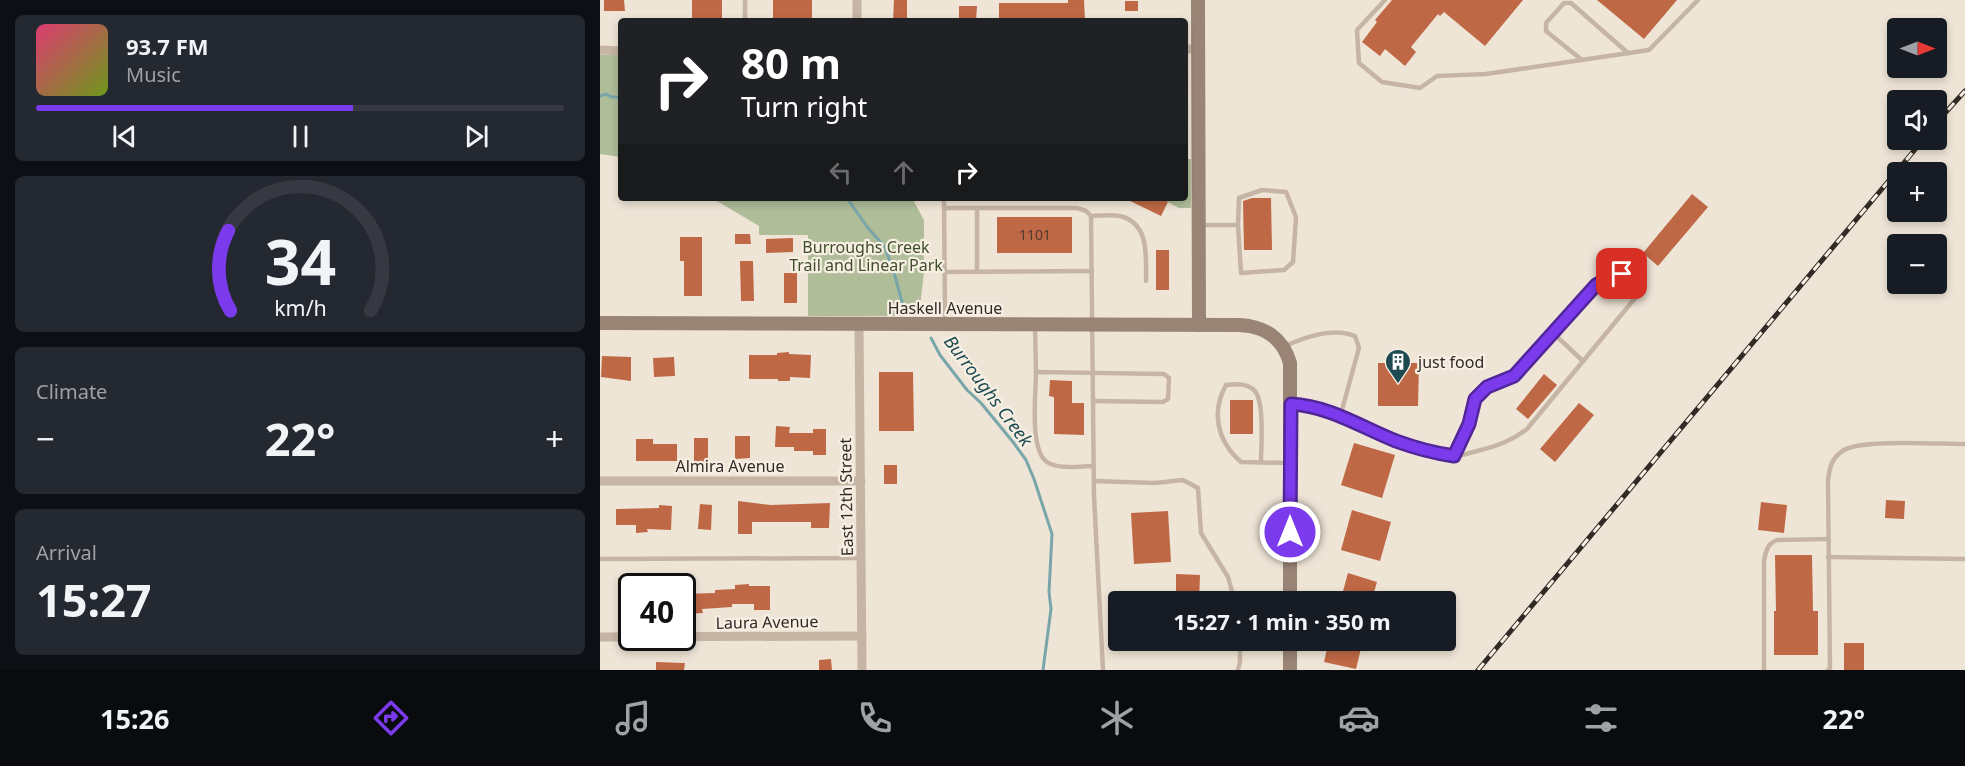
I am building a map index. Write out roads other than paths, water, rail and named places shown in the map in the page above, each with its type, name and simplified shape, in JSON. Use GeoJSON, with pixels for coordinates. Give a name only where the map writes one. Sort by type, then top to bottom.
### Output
{"type":"FeatureCollection","features":[{"type":"Feature","properties":{"kind":"main road"},"geometry":{"type":"LineString","coordinates":[[1198,0],[1192,49],[1199,225],[1199,325]]}},
{"type":"Feature","properties":{"kind":"main road","name":"Haskell Avenue"},"geometry":{"type":"LineString","coordinates":[[600,323],[1239,325],[1258,327],[1278,339],[1283,347]]}},
{"type":"Feature","properties":{"kind":"main road"},"geometry":{"type":"LineString","coordinates":[[1283,347],[1290,363],[1290,591]]}},
{"type":"Feature","properties":{"kind":"main road"},"geometry":{"type":"LineString","coordinates":[[1290,651],[1290,670]]}},
{"type":"Feature","properties":{"kind":"street"},"geometry":{"type":"LineString","coordinates":[[857,0],[857,18]]}},
{"type":"Feature","properties":{"kind":"street"},"geometry":{"type":"LineString","coordinates":[[600,50],[618,51]]}},
{"type":"Feature","properties":{"kind":"street","name":"East 12th Street"},"geometry":{"type":"LineString","coordinates":[[859,324],[862,670]]}},
{"type":"Feature","properties":{"kind":"street","name":"Almira Avenue"},"geometry":{"type":"LineString","coordinates":[[600,481],[861,481]]}},
{"type":"Feature","properties":{"kind":"street","name":"Laura Avenue"},"geometry":{"type":"LineString","coordinates":[[600,637],[862,636]]}},
{"type":"Feature","properties":{"kind":"lane"},"geometry":{"type":"LineString","coordinates":[[745,0],[745,18]]}},
{"type":"Feature","properties":{"kind":"lane"},"geometry":{"type":"LineString","coordinates":[[1385,0],[1357,30],[1359,63],[1382,82],[1420,88],[1437,76],[1486,74],[1649,50],[1698,0]]}},
{"type":"Feature","properties":{"kind":"lane"},"geometry":{"type":"LineString","coordinates":[[1581,60],[1546,31],[1546,23],[1564,3],[1571,3],[1628,53]]}},
{"type":"Feature","properties":{"kind":"lane"},"geometry":{"type":"LineString","coordinates":[[1262,190],[1286,192],[1296,217],[1293,262],[1284,270],[1241,273],[1238,225],[1239,198],[1262,190]]}},
{"type":"Feature","properties":{"kind":"lane"},"geometry":{"type":"LineString","coordinates":[[944,201],[945,325]]}},
{"type":"Feature","properties":{"kind":"lane"},"geometry":{"type":"LineString","coordinates":[[944,208],[1077,208],[1086,211],[1091,216],[1094,481],[1103,670]]}},
{"type":"Feature","properties":{"kind":"lane"},"geometry":{"type":"LineString","coordinates":[[977,208],[977,272]]}},
{"type":"Feature","properties":{"kind":"lane"},"geometry":{"type":"LineString","coordinates":[[1091,216],[1119,216],[1131,220],[1140,230],[1144,240],[1146,281]]}},
{"type":"Feature","properties":{"kind":"lane"},"geometry":{"type":"LineString","coordinates":[[1199,225],[1238,225]]}},
{"type":"Feature","properties":{"kind":"lane"},"geometry":{"type":"LineString","coordinates":[[945,272],[1092,271]]}},
{"type":"Feature","properties":{"kind":"lane"},"geometry":{"type":"LineString","coordinates":[[1291,404],[1311,405],[1432,453],[1454,456],[1491,448],[1514,440],[1527,429],[1636,297],[1639,285],[1636,279],[1632,275],[1613,275],[1596,285],[1514,376],[1487,387],[1475,399],[1469,424],[1454,456]]}},
{"type":"Feature","properties":{"kind":"lane"},"geometry":{"type":"LineString","coordinates":[[1035,325],[1036,438],[1039,452],[1047,462],[1057,465],[1094,466]]}},
{"type":"Feature","properties":{"kind":"lane"},"geometry":{"type":"LineString","coordinates":[[1283,347],[1299,339],[1329,333],[1348,333],[1355,336],[1359,348],[1340,417]]}},
{"type":"Feature","properties":{"kind":"lane"},"geometry":{"type":"LineString","coordinates":[[1553,333],[1583,361]]}},
{"type":"Feature","properties":{"kind":"lane"},"geometry":{"type":"LineString","coordinates":[[1036,372],[1164,374],[1169,378],[1168,399],[1163,402],[1094,401]]}},
{"type":"Feature","properties":{"kind":"lane"},"geometry":{"type":"LineString","coordinates":[[1261,462],[1260,401],[1254,390],[1240,384],[1226,385],[1218,399],[1218,424],[1225,443],[1241,462],[1291,463]]}},
{"type":"Feature","properties":{"kind":"lane"},"geometry":{"type":"LineString","coordinates":[[1828,670],[1829,469],[1834,459],[1842,451],[1863,444],[1965,444]]}},
{"type":"Feature","properties":{"kind":"lane"},"geometry":{"type":"LineString","coordinates":[[1094,481],[1155,483],[1183,480],[1198,488],[1201,532],[1228,577],[1232,591]]}},
{"type":"Feature","properties":{"kind":"lane"},"geometry":{"type":"LineString","coordinates":[[1764,670],[1764,561],[1770,542],[1828,539]]}},
{"type":"Feature","properties":{"kind":"lane"},"geometry":{"type":"LineString","coordinates":[[1828,557],[1965,559]]}},
{"type":"Feature","properties":{"kind":"lane"},"geometry":{"type":"LineString","coordinates":[[600,559],[862,558]]}},
{"type":"Feature","properties":{"kind":"lane"},"geometry":{"type":"LineString","coordinates":[[1238,670],[1240,651]]}},
{"type":"Feature","properties":{"kind":"waterway","name":"Burroughs Creek"},"geometry":{"type":"LineString","coordinates":[[600,96],[606,94],[618,97]]}},
{"type":"Feature","properties":{"kind":"waterway","name":"Burroughs Creek"},"geometry":{"type":"LineString","coordinates":[[849,201],[885,247],[904,309]]}},
{"type":"Feature","properties":{"kind":"waterway","name":"Burroughs Creek"},"geometry":{"type":"LineString","coordinates":[[931,338],[940,355],[967,390],[981,403],[1013,442],[1026,460],[1034,479],[1052,534],[1049,592],[1051,609],[1043,670]]}},
{"type":"Feature","properties":{"kind":"railway"},"geometry":{"type":"LineString","coordinates":[[1947,111],[1965,91]]}},
{"type":"Feature","properties":{"kind":"railway"},"geometry":{"type":"LineString","coordinates":[[1478,670],[1915,150]]}},
{"type":"Feature","properties":{"kind":"place","name":"just food"},"geometry":{"type":"Point","coordinates":[1398,385]}},
{"type":"Feature","properties":{"kind":"park label","name":"Burroughs Creek Trail and Linear Park"},"geometry":{"type":"Point","coordinates":[866,256]}}]}
